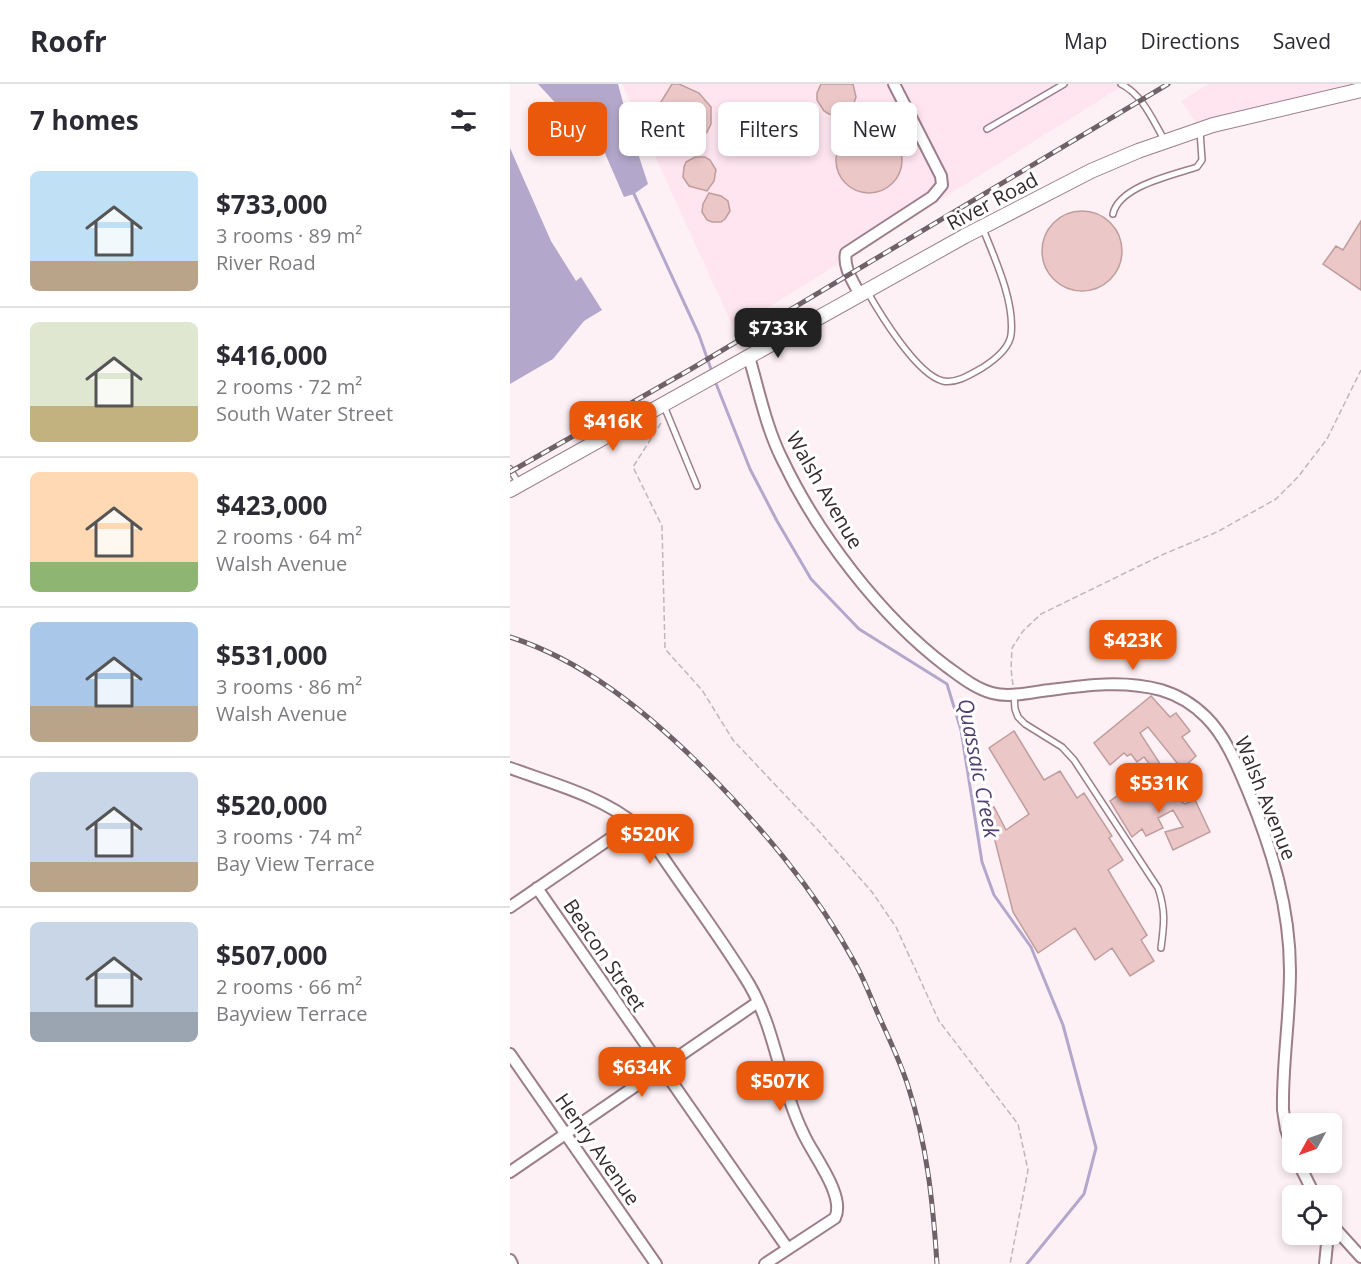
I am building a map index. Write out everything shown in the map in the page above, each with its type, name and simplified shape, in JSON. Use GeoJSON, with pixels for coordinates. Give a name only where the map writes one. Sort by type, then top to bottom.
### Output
{"type":"FeatureCollection","features":[{"type":"Feature","properties":{"kind":"street"},"geometry":{"type":"LineString","coordinates":[[863,293],[846,268],[844,261],[846,253],[933,198],[942,185],[941,176],[894,84]]}},
{"type":"Feature","properties":{"kind":"street","name":"River Road"},"geometry":{"type":"LineString","coordinates":[[515,488],[982,227],[1091,171],[1200,129],[1361,90]]}},
{"type":"Feature","properties":{"kind":"street","name":"Walsh Avenue"},"geometry":{"type":"LineString","coordinates":[[749,357],[771,434],[782,459],[828,538],[846,563],[906,630],[935,657],[978,688],[990,693],[1014,694],[1083,685],[1121,684],[1164,691],[1192,705],[1216,728],[1225,742],[1262,825],[1283,899],[1290,972],[1283,1113]]}},
{"type":"Feature","properties":{"kind":"street"},"geometry":{"type":"LineString","coordinates":[[510,768],[579,793],[633,823],[656,848],[758,1002],[800,1126],[835,1192],[838,1206],[837,1214],[765,1264]]}},
{"type":"Feature","properties":{"kind":"street"},"geometry":{"type":"LineString","coordinates":[[510,907],[633,823]]}},
{"type":"Feature","properties":{"kind":"street","name":"Beacon Street"},"geometry":{"type":"LineString","coordinates":[[537,888],[788,1249]]}},
{"type":"Feature","properties":{"kind":"street"},"geometry":{"type":"LineString","coordinates":[[510,1172],[758,1002]]}},
{"type":"Feature","properties":{"kind":"street","name":"Henry Avenue"},"geometry":{"type":"LineString","coordinates":[[510,1054],[656,1264]]}},
{"type":"Feature","properties":{"kind":"street"},"geometry":{"type":"LineString","coordinates":[[1342,1236],[1361,1257]]}},
{"type":"Feature","properties":{"kind":"street"},"geometry":{"type":"LineString","coordinates":[[1325,1264],[1327,1245]]}},
{"type":"Feature","properties":{"kind":"lane"},"geometry":{"type":"LineString","coordinates":[[987,129],[1064,84]]}},
{"type":"Feature","properties":{"kind":"lane"},"geometry":{"type":"LineString","coordinates":[[1121,84],[1141,100],[1166,142]]}},
{"type":"Feature","properties":{"kind":"lane"},"geometry":{"type":"LineString","coordinates":[[1113,214],[1114,208],[1132,190],[1197,167],[1202,159],[1200,129]]}},
{"type":"Feature","properties":{"kind":"lane"},"geometry":{"type":"LineString","coordinates":[[863,293],[893,335],[929,372],[942,381],[956,381],[983,367],[1003,352],[1011,337],[1011,315],[997,265],[982,227]]}},
{"type":"Feature","properties":{"kind":"lane"},"geometry":{"type":"LineString","coordinates":[[663,405],[697,486]]}},
{"type":"Feature","properties":{"kind":"lane"},"geometry":{"type":"LineString","coordinates":[[510,469],[515,488]]}},
{"type":"Feature","properties":{"kind":"lane"},"geometry":{"type":"LineString","coordinates":[[1014,694],[1018,717],[1025,724],[1062,747],[1074,760],[1158,888],[1164,906],[1161,948]]}},
{"type":"Feature","properties":{"kind":"path"},"geometry":{"type":"LineString","coordinates":[[1014,694],[1011,669],[1012,648],[1029,625],[1041,614],[1164,554],[1217,532],[1276,499],[1298,477],[1327,439],[1361,370]]}},
{"type":"Feature","properties":{"kind":"path"},"geometry":{"type":"LineString","coordinates":[[663,405],[662,422],[633,467],[662,526],[665,649],[702,690],[733,740],[873,892],[896,927],[939,1021],[1018,1124],[1028,1170],[1010,1264]]}},
{"type":"Feature","properties":{"kind":"shaded area"},"geometry":{"type":"Polygon","coordinates":[[[538,84],[618,84],[623,102],[619,102],[619,156],[639,156],[648,184],[634,194],[624,197],[606,156],[607,102],[555,102],[538,84]]]}},
{"type":"Feature","properties":{"kind":"shaded area"},"geometry":{"type":"Polygon","coordinates":[[[622,84],[1126,84],[734,329],[655,156],[706,156],[706,102],[630,102],[622,84]]]}},
{"type":"Feature","properties":{"kind":"shaded area"},"geometry":{"type":"Polygon","coordinates":[[[1208,84],[1361,84],[1200,129],[1181,101],[1208,84]]]}},
{"type":"Feature","properties":{"kind":"shaded area"},"geometry":{"type":"Polygon","coordinates":[[[510,148],[551,241],[576,281],[581,277],[602,310],[584,321],[553,359],[510,384],[510,148]]]}},
{"type":"Feature","properties":{"kind":"building"},"geometry":{"type":"Polygon","coordinates":[[[672,84],[679,84],[699,93],[711,107],[711,124],[707,132],[706,102],[661,102],[672,84]]]}},
{"type":"Feature","properties":{"kind":"building"},"geometry":{"type":"Polygon","coordinates":[[[821,84],[853,84],[856,97],[854,102],[831,102],[831,114],[829,114],[824,111],[817,100],[821,84]]]}},
{"type":"Feature","properties":{"kind":"building"},"geometry":{"type":"Polygon","coordinates":[[[837,156],[901,156],[899,172],[892,183],[881,190],[869,193],[857,190],[846,183],[839,172],[836,160],[837,156]]]}},
{"type":"Feature","properties":{"kind":"building"},"geometry":{"type":"Polygon","coordinates":[[[695,157],[705,157],[710,160],[716,170],[714,181],[707,191],[689,186],[683,177],[686,162],[695,157]]]}},
{"type":"Feature","properties":{"kind":"building"},"geometry":{"type":"Polygon","coordinates":[[[709,193],[721,196],[728,201],[730,211],[721,222],[707,220],[702,212],[703,204],[709,193]]]}},
{"type":"Feature","properties":{"kind":"building"},"geometry":{"type":"Polygon","coordinates":[[[1082,211],[1097,214],[1110,223],[1119,236],[1122,251],[1119,266],[1110,279],[1097,288],[1082,291],[1067,288],[1054,279],[1045,266],[1042,251],[1045,236],[1054,223],[1067,214],[1082,211]]]}},
{"type":"Feature","properties":{"kind":"building"},"geometry":{"type":"Polygon","coordinates":[[[1361,221],[1361,290],[1323,264],[1336,246],[1343,250],[1361,221]]]}},
{"type":"Feature","properties":{"kind":"building"},"geometry":{"type":"Polygon","coordinates":[[[1151,696],[1170,717],[1176,713],[1190,731],[1182,737],[1196,756],[1182,769],[1148,727],[1140,733],[1179,793],[1174,796],[1144,757],[1137,762],[1131,754],[1127,756],[1124,753],[1110,765],[1094,743],[1151,696]]]}},
{"type":"Feature","properties":{"kind":"building"},"geometry":{"type":"Polygon","coordinates":[[[1014,731],[1044,780],[1060,771],[1077,798],[1084,793],[1112,836],[1109,838],[1123,860],[1108,870],[1147,935],[1141,940],[1154,961],[1130,976],[1112,948],[1095,960],[1075,928],[1038,953],[1013,912],[987,809],[994,807],[1006,830],[1029,814],[989,748],[1014,731]]]}},
{"type":"Feature","properties":{"kind":"building"},"geometry":{"type":"Polygon","coordinates":[[[1141,779],[1185,804],[1195,800],[1210,832],[1173,850],[1165,832],[1183,827],[1173,810],[1158,818],[1163,828],[1146,836],[1142,829],[1132,837],[1110,801],[1141,779]]]}},
{"type":"Feature","properties":{"kind":"waterway","name":"Quassaic Creek"},"geometry":{"type":"LineString","coordinates":[[634,194],[699,335],[712,372]]}},
{"type":"Feature","properties":{"kind":"waterway","name":"Quassaic Creek"},"geometry":{"type":"LineString","coordinates":[[715,381],[750,469],[811,579],[859,629],[947,684],[961,730],[982,862],[994,895],[1031,947],[1063,1025],[1096,1148],[1084,1194],[1027,1264]]}},
{"type":"Feature","properties":{"kind":"railway"},"geometry":{"type":"LineString","coordinates":[[510,472],[691,369],[1168,84]]}},
{"type":"Feature","properties":{"kind":"railway"},"geometry":{"type":"LineString","coordinates":[[510,637],[537,647],[587,673],[656,724],[742,809],[804,883],[860,972],[908,1086],[915,1108],[928,1174],[937,1264]]}}]}
